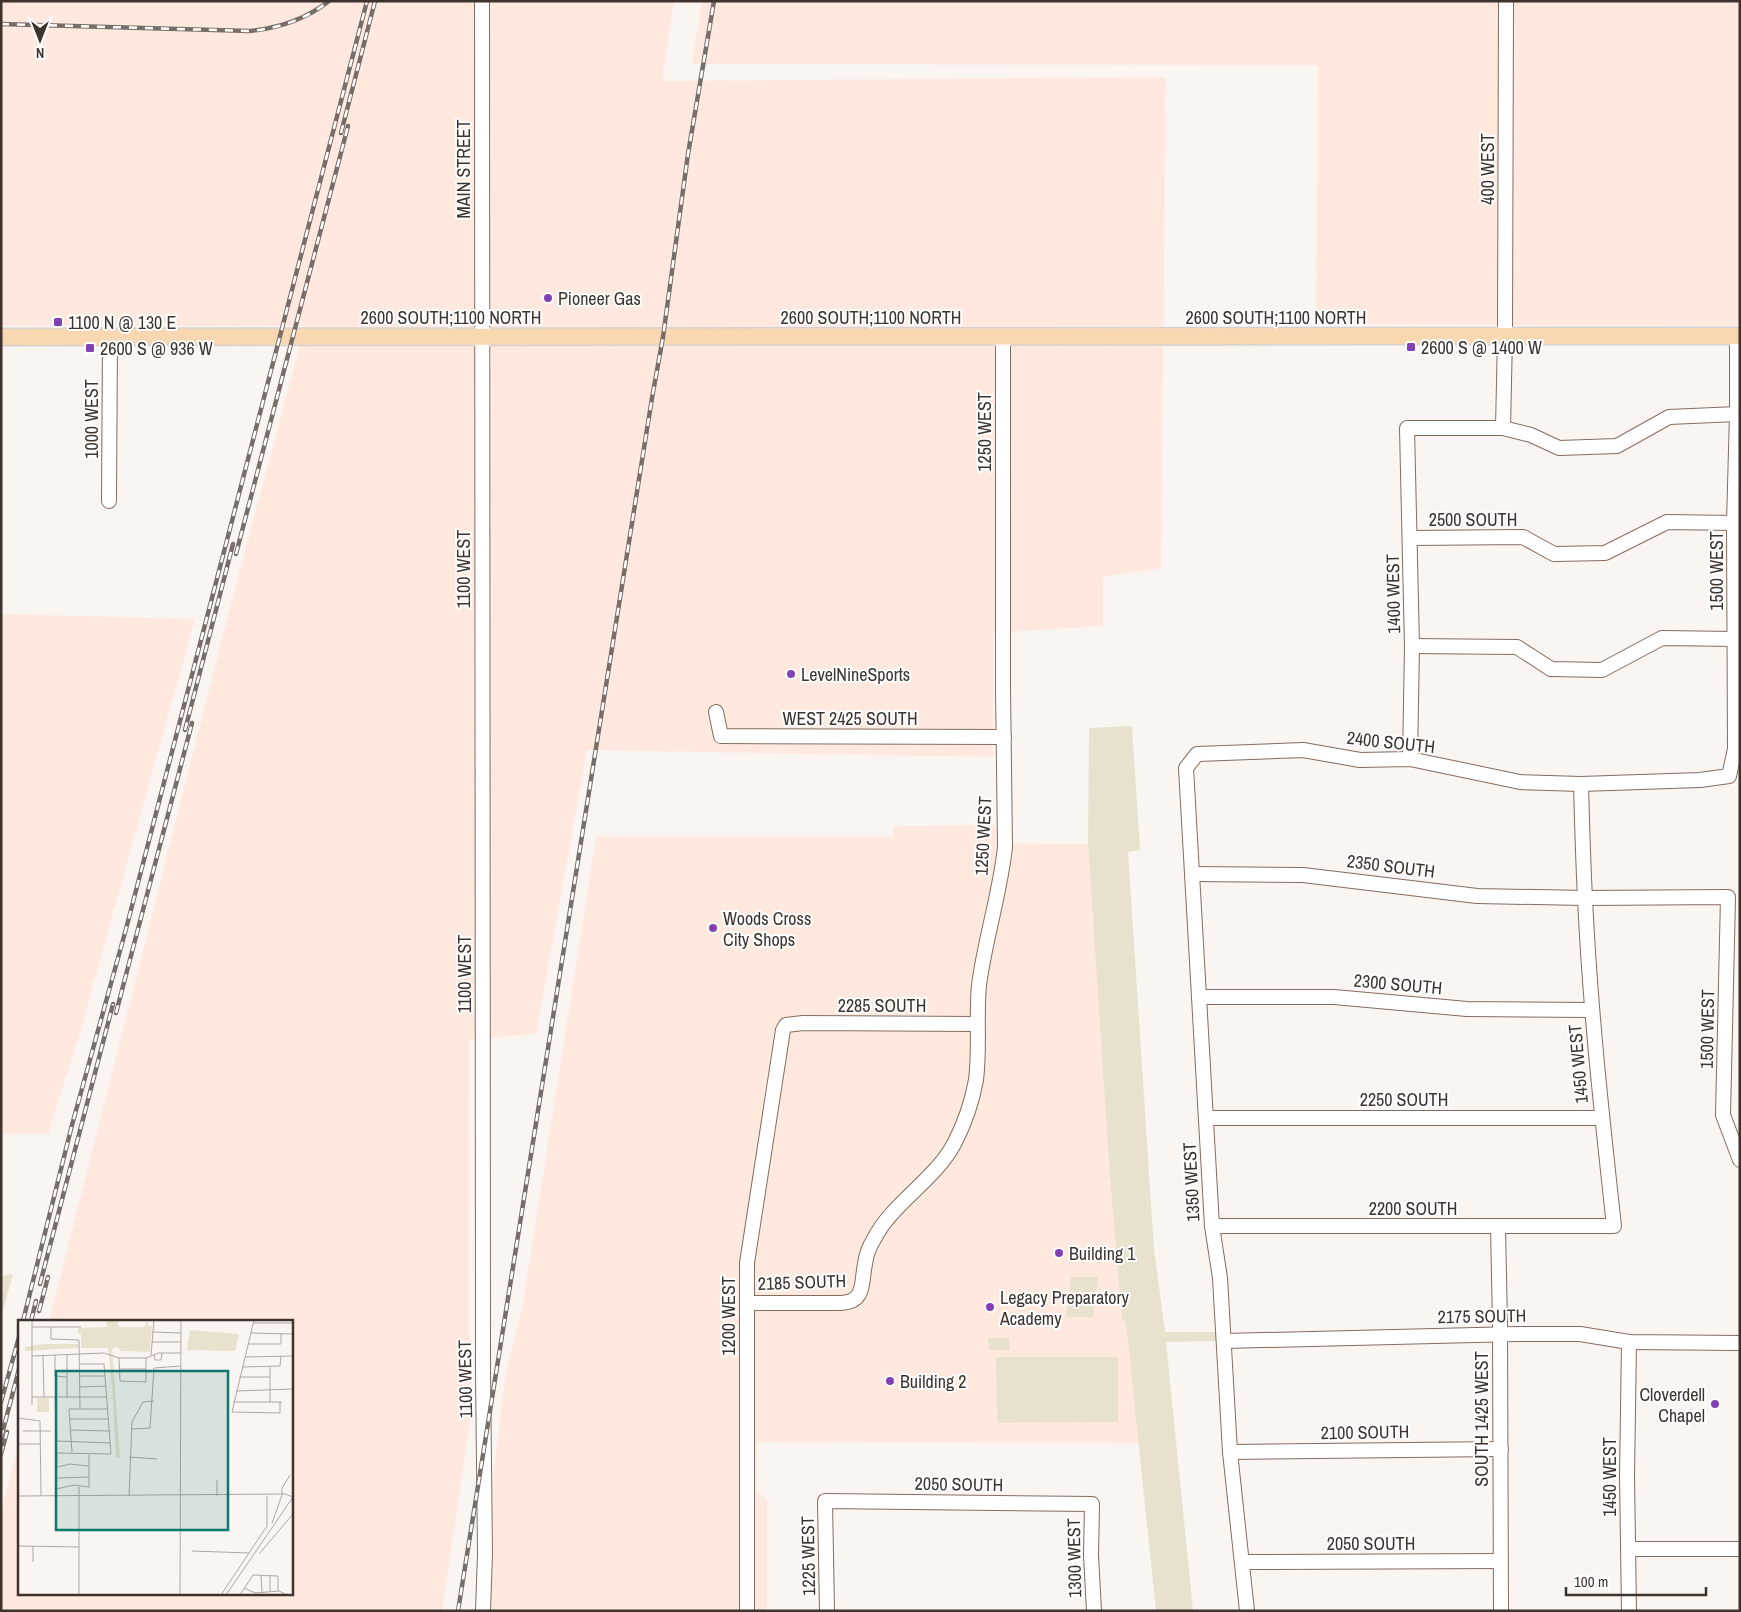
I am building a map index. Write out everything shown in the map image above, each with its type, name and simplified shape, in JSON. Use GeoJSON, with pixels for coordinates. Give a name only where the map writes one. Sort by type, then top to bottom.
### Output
{"type":"FeatureCollection","features":[{"type":"Feature","properties":{"kind":"main road","name":"2600 SOUTH;1100 NORTH"},"geometry":{"type":"LineString","coordinates":[[1,337],[1738,336]]}},
{"type":"Feature","properties":{"kind":"street","name":"MAIN STREET"},"geometry":{"type":"LineString","coordinates":[[482,1],[482,337]]}},
{"type":"Feature","properties":{"kind":"street","name":"400 WEST"},"geometry":{"type":"LineString","coordinates":[[1503,428],[1506,1]]}},
{"type":"Feature","properties":{"kind":"street","name":"1500 WEST"},"geometry":{"type":"LineString","coordinates":[[1581,784],[1700,780],[1729,776],[1735,749],[1734,523],[1738,336]]}},
{"type":"Feature","properties":{"kind":"street","name":"1000 WEST"},"geometry":{"type":"LineString","coordinates":[[109,502],[110,337]]}},
{"type":"Feature","properties":{"kind":"street","name":"1100 WEST"},"geometry":{"type":"LineString","coordinates":[[482,337],[483,1371],[485,1447],[483,1611]]}},
{"type":"Feature","properties":{"kind":"street","name":"1250 WEST"},"geometry":{"type":"LineString","coordinates":[[857,1297],[861,1290],[867,1254],[879,1230],[936,1170],[953,1147],[964,1124],[976,1078],[980,984],[1001,879],[1005,847],[1003,337]]}},
{"type":"Feature","properties":{"kind":"street"},"geometry":{"type":"LineString","coordinates":[[1503,428],[1531,435],[1559,448],[1617,446],[1668,416],[1737,414]]}},
{"type":"Feature","properties":{"kind":"street","name":"1400 WEST"},"geometry":{"type":"LineString","coordinates":[[1410,759],[1412,646],[1407,428],[1503,428]]}},
{"type":"Feature","properties":{"kind":"street","name":"2500 SOUTH"},"geometry":{"type":"LineString","coordinates":[[1410,538],[1523,537],[1554,554],[1605,553],[1667,522],[1734,523]]}},
{"type":"Feature","properties":{"kind":"street"},"geometry":{"type":"LineString","coordinates":[[1412,646],[1516,647],[1551,669],[1602,670],[1662,638],[1735,639]]}},
{"type":"Feature","properties":{"kind":"street","name":"WEST 2425 SOUTH"},"geometry":{"type":"LineString","coordinates":[[716,712],[721,736],[1004,737]]}},
{"type":"Feature","properties":{"kind":"street","name":"2400 SOUTH"},"geometry":{"type":"LineString","coordinates":[[1197,754],[1302,750],[1360,760],[1410,759],[1520,782],[1581,784]]}},
{"type":"Feature","properties":{"kind":"street","name":"1350 WEST"},"geometry":{"type":"LineString","coordinates":[[1197,754],[1186,768],[1212,1226],[1220,1278],[1230,1452],[1247,1611]]}},
{"type":"Feature","properties":{"kind":"street"},"geometry":{"type":"LineString","coordinates":[[1581,784],[1585,898]]}},
{"type":"Feature","properties":{"kind":"street","name":"2350 SOUTH"},"geometry":{"type":"LineString","coordinates":[[1192,874],[1303,875],[1477,896],[1585,898],[1728,897]]}},
{"type":"Feature","properties":{"kind":"street","name":"1500 WEST"},"geometry":{"type":"LineString","coordinates":[[1728,897],[1723,1115],[1740,1160]]}},
{"type":"Feature","properties":{"kind":"street","name":"1450 WEST"},"geometry":{"type":"LineString","coordinates":[[1585,898],[1592,1010],[1614,1226]]}},
{"type":"Feature","properties":{"kind":"street","name":"2300 SOUTH"},"geometry":{"type":"LineString","coordinates":[[1199,997],[1334,997],[1467,1009],[1592,1010]]}},
{"type":"Feature","properties":{"kind":"street","name":"2285 SOUTH"},"geometry":{"type":"LineString","coordinates":[[786,1025],[804,1023],[977,1024]]}},
{"type":"Feature","properties":{"kind":"street","name":"1200 WEST"},"geometry":{"type":"LineString","coordinates":[[747,1611],[748,1249],[782,1036],[786,1025]]}},
{"type":"Feature","properties":{"kind":"street","name":"2250 SOUTH"},"geometry":{"type":"LineString","coordinates":[[1206,1118],[1602,1118]]}},
{"type":"Feature","properties":{"kind":"street","name":"2200 SOUTH"},"geometry":{"type":"LineString","coordinates":[[1212,1226],[1614,1226]]}},
{"type":"Feature","properties":{"kind":"street","name":"SOUTH 1425 WEST"},"geometry":{"type":"LineString","coordinates":[[1498,1227],[1501,1611]]}},
{"type":"Feature","properties":{"kind":"street","name":"2185 SOUTH"},"geometry":{"type":"LineString","coordinates":[[747,1303],[846,1303],[857,1297]]}},
{"type":"Feature","properties":{"kind":"street","name":"2175 SOUTH"},"geometry":{"type":"LineString","coordinates":[[1224,1341],[1500,1334],[1580,1334],[1629,1342],[1740,1343]]}},
{"type":"Feature","properties":{"kind":"street","name":"1450 WEST"},"geometry":{"type":"LineString","coordinates":[[1629,1342],[1627,1476],[1629,1611]]}},
{"type":"Feature","properties":{"kind":"street","name":"2100 SOUTH"},"geometry":{"type":"LineString","coordinates":[[1230,1452],[1501,1449]]}},
{"type":"Feature","properties":{"kind":"street","name":"2050 SOUTH"},"geometry":{"type":"LineString","coordinates":[[825,1501],[1092,1504]]}},
{"type":"Feature","properties":{"kind":"street","name":"1225 WEST"},"geometry":{"type":"LineString","coordinates":[[825,1501],[827,1611]]}},
{"type":"Feature","properties":{"kind":"street","name":"1300 WEST"},"geometry":{"type":"LineString","coordinates":[[1092,1504],[1091,1555],[1094,1611]]}},
{"type":"Feature","properties":{"kind":"street"},"geometry":{"type":"LineString","coordinates":[[1629,1549],[1740,1549]]}},
{"type":"Feature","properties":{"kind":"street","name":"2050 SOUTH"},"geometry":{"type":"LineString","coordinates":[[1243,1562],[1500,1561]]}},
{"type":"Feature","properties":{"kind":"shaded area"},"geometry":{"type":"Polygon","coordinates":[[[1,1],[674,1],[662,81],[1166,77],[1161,568],[1103,577],[1103,626],[993,633],[993,757],[587,750],[536,1034],[469,1040],[470,1422],[442,1611],[1,1611],[1,1512],[18,1446],[18,1594],[292,1594],[292,1320],[49,1320],[230,607],[305,326],[1,326],[1,1]]]}},
{"type":"Feature","properties":{"kind":"shaded area"},"geometry":{"type":"Polygon","coordinates":[[[702,1],[1740,1],[1740,326],[1316,324],[1318,65],[692,64],[702,1]]]}},
{"type":"Feature","properties":{"kind":"shaded area"},"geometry":{"type":"Polygon","coordinates":[[[1,614],[195,619],[79,1036],[48,1134],[1,1134],[1,614]]]}},
{"type":"Feature","properties":{"kind":"shaded area"},"geometry":{"type":"Polygon","coordinates":[[[1132,726],[1140,850],[1128,852],[1154,1249],[1165,1332],[1217,1332],[1217,1341],[1166,1342],[1193,1611],[1156,1611],[1126,1322],[1122,1319],[1110,1178],[1088,844],[1089,728],[1132,726]]]}},
{"type":"Feature","properties":{"kind":"shaded area"},"geometry":{"type":"Polygon","coordinates":[[[996,825],[997,843],[1088,844],[1110,1178],[1122,1319],[1126,1322],[1140,1443],[757,1442],[756,1490],[767,1499],[767,1611],[487,1611],[491,1492],[506,1372],[522,1309],[596,837],[893,837],[893,826],[996,825]]]}},
{"type":"Feature","properties":{"kind":"shaded area"},"geometry":{"type":"Polygon","coordinates":[[[13,1274],[1,1318],[1,1276],[13,1274]]]}},
{"type":"Feature","properties":{"kind":"shaded area"},"geometry":{"type":"Polygon","coordinates":[[[1071,1277],[1098,1277],[1093,1317],[1066,1317],[1071,1277]]]}},
{"type":"Feature","properties":{"kind":"shaded area"},"geometry":{"type":"Polygon","coordinates":[[[988,1338],[1009,1338],[1010,1350],[989,1350],[988,1338]]]}},
{"type":"Feature","properties":{"kind":"shaded area"},"geometry":{"type":"Polygon","coordinates":[[[996,1357],[1118,1357],[1118,1422],[997,1423],[996,1357]]]}},
{"type":"Feature","properties":{"kind":"railway"},"geometry":{"type":"LineString","coordinates":[[1,24],[250,31],[271,28],[291,22],[311,13],[329,1]]}},
{"type":"Feature","properties":{"kind":"railway"},"geometry":{"type":"LineString","coordinates":[[23,1320],[72,1125],[126,929],[367,1]]}},
{"type":"Feature","properties":{"kind":"railway"},"geometry":{"type":"LineString","coordinates":[[341,133],[375,1]]}},
{"type":"Feature","properties":{"kind":"railway"},"geometry":{"type":"LineString","coordinates":[[458,1611],[663,337],[688,154],[714,1]]}},
{"type":"Feature","properties":{"kind":"railway"},"geometry":{"type":"LineString","coordinates":[[236,554],[348,126]]}},
{"type":"Feature","properties":{"kind":"railway"},"geometry":{"type":"LineString","coordinates":[[185,730],[233,544]]}},
{"type":"Feature","properties":{"kind":"railway"},"geometry":{"type":"LineString","coordinates":[[116,1013],[192,723]]}},
{"type":"Feature","properties":{"kind":"railway"},"geometry":{"type":"LineString","coordinates":[[40,1284],[113,1004]]}},
{"type":"Feature","properties":{"kind":"railway"},"geometry":{"type":"LineString","coordinates":[[39,1311],[48,1277]]}},
{"type":"Feature","properties":{"kind":"railway"},"geometry":{"type":"LineString","coordinates":[[31,1320],[36,1301]]}},
{"type":"Feature","properties":{"kind":"railway"},"geometry":{"type":"LineString","coordinates":[[1,1402],[18,1341]]}},
{"type":"Feature","properties":{"kind":"railway"},"geometry":{"type":"LineString","coordinates":[[1,1438],[18,1373]]}},
{"type":"Feature","properties":{"kind":"railway"},"geometry":{"type":"LineString","coordinates":[[1,1454],[7,1432]]}},
{"type":"Feature","properties":{"kind":"place","name":"Pioneer Gas"},"geometry":{"type":"Point","coordinates":[548,298]}},
{"type":"Feature","properties":{"kind":"place","name":"1100 N @ 130 E"},"geometry":{"type":"Point","coordinates":[58,322]}},
{"type":"Feature","properties":{"kind":"place","name":"2600 S @ 1400 W"},"geometry":{"type":"Point","coordinates":[1411,347]}},
{"type":"Feature","properties":{"kind":"place","name":"2600 S @ 936 W"},"geometry":{"type":"Point","coordinates":[90,348]}},
{"type":"Feature","properties":{"kind":"place","name":"LevelNineSports"},"geometry":{"type":"Point","coordinates":[791,674]}},
{"type":"Feature","properties":{"kind":"place","name":"Woods Cross City Shops"},"geometry":{"type":"Point","coordinates":[713,928]}},
{"type":"Feature","properties":{"kind":"place","name":"Building 1"},"geometry":{"type":"Point","coordinates":[1059,1253]}},
{"type":"Feature","properties":{"kind":"place","name":"Legacy Preparatory Academy"},"geometry":{"type":"Point","coordinates":[990,1307]}},
{"type":"Feature","properties":{"kind":"place","name":"Building 2"},"geometry":{"type":"Point","coordinates":[890,1381]}},
{"type":"Feature","properties":{"kind":"place","name":"Cloverdell Chapel"},"geometry":{"type":"Point","coordinates":[1715,1404]}}]}
